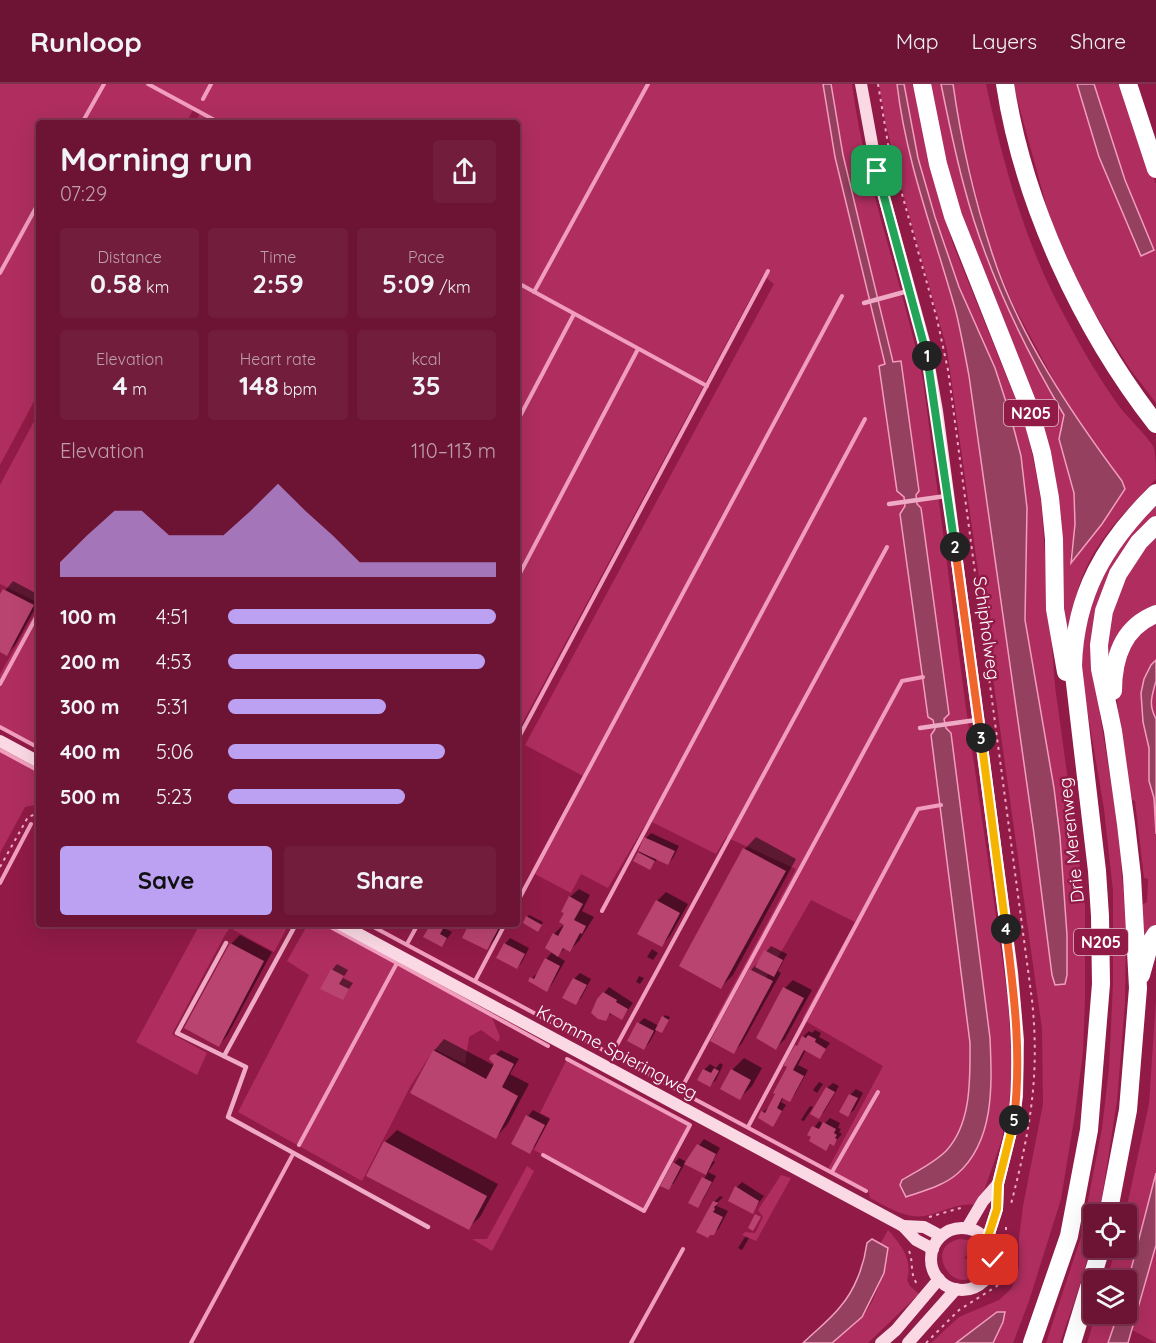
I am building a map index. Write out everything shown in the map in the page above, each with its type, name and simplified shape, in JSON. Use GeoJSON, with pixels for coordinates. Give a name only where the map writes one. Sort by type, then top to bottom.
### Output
{"type":"FeatureCollection","features":[{"type":"Feature","properties":{"kind":"highway","name":"N205"},"geometry":{"type":"LineString","coordinates":[[922,84],[938,165],[952,216],[1030,410],[1042,453],[1054,539],[1055,609],[1059,639],[1083,755]]}},
{"type":"Feature","properties":{"kind":"highway"},"geometry":{"type":"LineString","coordinates":[[1005,84],[1014,130],[1027,177],[1057,256],[1099,339],[1121,376],[1156,424]]}},
{"type":"Feature","properties":{"kind":"highway"},"geometry":{"type":"LineString","coordinates":[[1128,84],[1156,170]]}},
{"type":"Feature","properties":{"kind":"highway"},"geometry":{"type":"LineString","coordinates":[[1134,103],[1156,142]]}},
{"type":"Feature","properties":{"kind":"highway","name":"Drie Merenweg"},"geometry":{"type":"LineString","coordinates":[[1032,1343],[1069,1236],[1089,1130],[1097,1052],[1101,984],[1100,916],[1091,814],[1073,666],[1075,635],[1084,598],[1104,555],[1134,514],[1156,494]]}},
{"type":"Feature","properties":{"kind":"highway","name":"N205"},"geometry":{"type":"LineString","coordinates":[[1110,1204],[1128,1110],[1138,988],[1132,876],[1113,731],[1100,669],[1099,645],[1104,611],[1118,574],[1139,542],[1156,525]]}},
{"type":"Feature","properties":{"kind":"highway","name":"N205"},"geometry":{"type":"LineString","coordinates":[[1113,731],[1113,670],[1118,652],[1134,630],[1156,614]]}},
{"type":"Feature","properties":{"kind":"highway","name":"N205"},"geometry":{"type":"LineString","coordinates":[[1138,988],[1150,943],[1156,934]]}},
{"type":"Feature","properties":{"kind":"highway"},"geometry":{"type":"LineString","coordinates":[[1072,1343],[1098,1258]]}},
{"type":"Feature","properties":{"kind":"main road","name":"Schipholweg"},"geometry":{"type":"LineString","coordinates":[[861,84],[877,171],[926,349],[948,496],[1011,972],[1019,1068],[1013,1124],[998,1184],[997,1209],[987,1240]]}},
{"type":"Feature","properties":{"kind":"main road"},"geometry":{"type":"LineString","coordinates":[[0,741],[36,760]]}},
{"type":"Feature","properties":{"kind":"main road","name":"Kromme Spieringweg"},"geometry":{"type":"LineString","coordinates":[[346,927],[903,1226],[916,1240],[933,1250]]}},
{"type":"Feature","properties":{"kind":"main road","name":"Schipholweg"},"geometry":{"type":"LineString","coordinates":[[967,1228],[978,1209],[998,1184]]}},
{"type":"Feature","properties":{"kind":"main road","name":"Kromme Spieringweg"},"geometry":{"type":"LineString","coordinates":[[903,1226],[924,1227],[941,1236]]}},
{"type":"Feature","properties":{"kind":"main road"},"geometry":{"type":"LineString","coordinates":[[958,1228],[967,1228],[978,1232],[987,1240],[992,1249],[991,1271],[977,1287],[966,1290],[956,1289],[946,1286],[939,1279],[932,1265],[933,1250],[941,1236],[958,1228]]}},
{"type":"Feature","properties":{"kind":"main road"},"geometry":{"type":"LineString","coordinates":[[881,1343],[896,1330],[939,1279]]}},
{"type":"Feature","properties":{"kind":"main road"},"geometry":{"type":"LineString","coordinates":[[908,1343],[956,1289]]}},
{"type":"Feature","properties":{"kind":"lane"},"geometry":{"type":"LineString","coordinates":[[867,302],[910,291]]}},
{"type":"Feature","properties":{"kind":"lane"},"geometry":{"type":"LineString","coordinates":[[889,504],[948,496]]}},
{"type":"Feature","properties":{"kind":"lane"},"geometry":{"type":"LineString","coordinates":[[920,728],[978,720]]}},
{"type":"Feature","properties":{"kind":"lane"},"geometry":{"type":"LineString","coordinates":[[224,1056],[294,927]]}},
{"type":"Feature","properties":{"kind":"lane"},"geometry":{"type":"LineString","coordinates":[[226,943],[177,1033],[246,1067],[228,1117],[428,1227]]}},
{"type":"Feature","properties":{"kind":"path"},"geometry":{"type":"LineString","coordinates":[[0,867],[28,817],[36,814]]}},
{"type":"Feature","properties":{"kind":"path"},"geometry":{"type":"LineString","coordinates":[[921,1219],[962,1207],[978,1209]]}},
{"type":"Feature","properties":{"kind":"path"},"geometry":{"type":"LineString","coordinates":[[909,1250],[912,1256],[913,1280],[927,1294]]}},
{"type":"Feature","properties":{"kind":"path"},"geometry":{"type":"LineString","coordinates":[[943,1305],[956,1313]]}},
{"type":"Feature","properties":{"kind":"shaded area"},"geometry":{"type":"Polygon","coordinates":[[[0,84],[823,84],[835,157],[885,365],[879,366],[897,491],[904,497],[905,506],[900,514],[928,717],[933,720],[935,730],[931,735],[970,1043],[968,1100],[961,1127],[946,1151],[900,1185],[985,1129],[944,719],[949,713],[921,508],[917,505],[915,495],[918,491],[901,362],[893,363],[843,155],[831,84],[852,84],[866,159],[923,380],[965,701],[1008,999],[1012,1070],[1009,1105],[1001,1142],[985,1188],[975,1205],[956,1206],[931,1215],[910,1216],[870,1198],[868,1190],[828,1169],[883,1066],[802,1019],[855,922],[811,900],[732,1037],[712,1025],[796,869],[726,837],[716,854],[648,820],[608,888],[581,874],[571,893],[531,872],[583,776],[525,745],[774,284],[763,275],[520,727],[520,120],[196,120],[200,113],[193,110],[188,120],[36,120],[36,398],[0,465],[0,84]]]}},
{"type":"Feature","properties":{"kind":"shaded area"},"geometry":{"type":"Polygon","coordinates":[[[823,84],[831,84],[843,155],[893,362],[901,361],[919,491],[916,495],[917,504],[921,508],[949,714],[944,719],[946,728],[951,733],[990,1038],[991,1074],[988,1111],[985,1129],[978,1145],[969,1161],[946,1182],[906,1197],[900,1185],[902,1180],[925,1167],[946,1151],[961,1127],[968,1100],[970,1043],[931,735],[935,729],[933,720],[928,717],[900,514],[905,506],[904,497],[897,491],[879,366],[885,364],[835,157],[823,84]]]}},
{"type":"Feature","properties":{"kind":"shaded area"},"geometry":{"type":"Polygon","coordinates":[[[879,84],[897,84],[907,143],[956,312],[969,376],[1052,975],[1067,975],[1067,935],[1054,788],[1025,620],[1027,508],[1021,456],[995,368],[959,287],[935,217],[918,158],[904,84],[916,84],[934,180],[953,244],[1023,417],[1033,457],[1041,501],[1055,686],[1085,904],[1083,1052],[1075,1114],[1061,1199],[1029,1301],[1013,1343],[993,1343],[1005,1313],[998,1312],[956,1343],[931,1343],[959,1317],[999,1300],[1011,1289],[1017,1276],[1023,1206],[1043,1104],[1042,1029],[947,349],[904,197],[886,125],[879,84]]]}},
{"type":"Feature","properties":{"kind":"shaded area"},"geometry":{"type":"Polygon","coordinates":[[[897,84],[904,84],[918,158],[935,217],[959,287],[995,368],[1021,456],[1027,508],[1025,620],[1054,788],[1060,837],[1067,935],[1065,984],[1055,985],[1052,975],[969,376],[956,312],[914,171],[897,84]]]}},
{"type":"Feature","properties":{"kind":"shaded area"},"geometry":{"type":"Polygon","coordinates":[[[926,84],[941,84],[961,174],[983,246],[1019,333],[1064,415],[1059,439],[1074,493],[1075,524],[1070,559],[1074,560],[1121,496],[1122,481],[1071,412],[1014,306],[992,254],[959,127],[953,84],[986,84],[1014,195],[1033,248],[1056,300],[1102,381],[1119,406],[1154,448],[1156,479],[1120,518],[1095,550],[1081,579],[1067,634],[1063,636],[1056,497],[954,196],[926,84]]]}},
{"type":"Feature","properties":{"kind":"shaded area"},"geometry":{"type":"Polygon","coordinates":[[[941,84],[953,84],[964,148],[979,211],[992,253],[1016,313],[1065,400],[1122,481],[1125,489],[1102,524],[1071,563],[1075,524],[1074,493],[1059,439],[1064,415],[1019,333],[983,246],[961,174],[941,84]]]}},
{"type":"Feature","properties":{"kind":"shaded area"},"geometry":{"type":"Polygon","coordinates":[[[1013,84],[1120,84],[1156,184],[1156,403],[1130,369],[1086,300],[1050,219],[1013,84]]]}},
{"type":"Feature","properties":{"kind":"shaded area"},"geometry":{"type":"Polygon","coordinates":[[[1077,84],[1094,84],[1125,180],[1154,250],[1141,256],[1099,157],[1077,84]]]}},
{"type":"Feature","properties":{"kind":"shaded area"},"geometry":{"type":"Polygon","coordinates":[[[36,418],[36,602],[0,584],[0,485],[36,418]]]}},
{"type":"Feature","properties":{"kind":"shaded area"},"geometry":{"type":"Polygon","coordinates":[[[1156,505],[1156,518],[1124,555],[1096,668],[1100,715],[1118,825],[1126,925],[1125,1003],[1117,1101],[1101,1204],[1087,1204],[1102,1128],[1109,1069],[1113,984],[1113,891],[1104,809],[1084,691],[1083,638],[1098,583],[1123,540],[1156,505]]]}},
{"type":"Feature","properties":{"kind":"shaded area"},"geometry":{"type":"Polygon","coordinates":[[[1156,532],[1156,605],[1143,611],[1109,660],[1104,660],[1111,613],[1129,568],[1156,532]]]}},
{"type":"Feature","properties":{"kind":"shaded area"},"geometry":{"type":"Polygon","coordinates":[[[36,611],[36,745],[0,726],[0,674],[36,611]]]}},
{"type":"Feature","properties":{"kind":"shaded area"},"geometry":{"type":"Polygon","coordinates":[[[1156,623],[1156,925],[1144,941],[1142,905],[1147,902],[1148,879],[1144,878],[1135,801],[1132,800],[1120,732],[1117,696],[1121,665],[1130,646],[1139,635],[1156,623]]]}},
{"type":"Feature","properties":{"kind":"shaded area"},"geometry":{"type":"Polygon","coordinates":[[[1156,660],[1156,681],[1151,704],[1156,719],[1156,834],[1154,798],[1149,781],[1149,748],[1143,722],[1141,693],[1144,679],[1156,660]]]}},
{"type":"Feature","properties":{"kind":"shaded area"},"geometry":{"type":"Polygon","coordinates":[[[0,750],[36,770],[36,805],[25,807],[0,853],[0,750]]]}},
{"type":"Feature","properties":{"kind":"shaded area"},"geometry":{"type":"Polygon","coordinates":[[[198,927],[287,927],[274,952],[230,928],[226,933],[172,1034],[207,1053],[197,1075],[136,1042],[198,927]]]}},
{"type":"Feature","properties":{"kind":"shaded area"},"geometry":{"type":"Polygon","coordinates":[[[306,927],[330,927],[491,1015],[500,1037],[498,1042],[481,1030],[469,1037],[465,1064],[434,1049],[410,1087],[362,1181],[238,1112],[309,975],[287,961],[306,927]]]}},
{"type":"Feature","properties":{"kind":"shaded area"},"geometry":{"type":"Polygon","coordinates":[[[1156,999],[1156,1173],[1137,1246],[1137,1204],[1127,1204],[1149,1104],[1156,999]]]}},
{"type":"Feature","properties":{"kind":"shaded area"},"geometry":{"type":"Polygon","coordinates":[[[567,1059],[690,1125],[644,1211],[534,1150],[550,1118],[540,1113],[567,1059]]]}},
{"type":"Feature","properties":{"kind":"shaded area"},"geometry":{"type":"Polygon","coordinates":[[[527,1166],[534,1171],[492,1251],[472,1239],[487,1239],[527,1166]]]}},
{"type":"Feature","properties":{"kind":"shaded area"},"geometry":{"type":"Polygon","coordinates":[[[1156,1173],[1156,1245],[1137,1312],[1137,1270],[1131,1270],[1134,1258],[1137,1258],[1137,1246],[1156,1173]]]}},
{"type":"Feature","properties":{"kind":"shaded area"},"geometry":{"type":"Polygon","coordinates":[[[781,1175],[791,1178],[756,1241],[742,1235],[745,1232],[755,1233],[763,1217],[758,1210],[781,1175]]]}},
{"type":"Feature","properties":{"kind":"shaded area"},"geometry":{"type":"Polygon","coordinates":[[[1083,1227],[1083,1258],[1087,1258],[1082,1279],[1060,1343],[1046,1343],[1083,1227]]]}},
{"type":"Feature","properties":{"kind":"shaded area"},"geometry":{"type":"Polygon","coordinates":[[[888,1230],[905,1253],[908,1265],[907,1280],[919,1294],[868,1343],[832,1343],[867,1311],[876,1294],[888,1248],[880,1244],[888,1230]]]}},
{"type":"Feature","properties":{"kind":"shaded area"},"geometry":{"type":"Polygon","coordinates":[[[872,1239],[888,1248],[884,1273],[862,1317],[832,1343],[803,1343],[832,1316],[850,1293],[864,1260],[867,1243],[872,1239]]]}},
{"type":"Feature","properties":{"kind":"shaded area"},"geometry":{"type":"Polygon","coordinates":[[[959,1239],[968,1240],[974,1244],[964,1259],[981,1256],[980,1269],[971,1278],[962,1280],[953,1277],[943,1261],[943,1252],[948,1244],[959,1239]]]}},
{"type":"Feature","properties":{"kind":"shaded area"},"geometry":{"type":"Polygon","coordinates":[[[1156,1245],[1156,1343],[1132,1330],[1134,1324],[1137,1324],[1137,1312],[1156,1245]]]}},
{"type":"Feature","properties":{"kind":"shaded area"},"geometry":{"type":"Polygon","coordinates":[[[1113,1258],[1134,1258],[1131,1270],[1109,1270],[1113,1258]]]}},
{"type":"Feature","properties":{"kind":"shaded area"},"geometry":{"type":"Polygon","coordinates":[[[997,1312],[1005,1312],[993,1343],[956,1343],[997,1312]]]}},
{"type":"Feature","properties":{"kind":"shaded area"},"geometry":{"type":"Polygon","coordinates":[[[1093,1324],[1115,1324],[1108,1343],[1087,1343],[1093,1324]]]}},
{"type":"Feature","properties":{"kind":"shaded area"},"geometry":{"type":"Polygon","coordinates":[[[1115,1324],[1133,1324],[1128,1343],[1108,1343],[1115,1324]]]}},
{"type":"Feature","properties":{"kind":"building"},"geometry":{"type":"Polygon","coordinates":[[[3,589],[34,605],[7,656],[0,652],[0,594],[3,589]]]}},
{"type":"Feature","properties":{"kind":"building"},"geometry":{"type":"Polygon","coordinates":[[[644,837],[675,851],[668,865],[638,851],[644,837]]]}},
{"type":"Feature","properties":{"kind":"building"},"geometry":{"type":"Polygon","coordinates":[[[743,848],[786,871],[721,989],[679,966],[743,848]]]}},
{"type":"Feature","properties":{"kind":"building"},"geometry":{"type":"Polygon","coordinates":[[[638,852],[655,861],[650,870],[633,861],[638,852]]]}},
{"type":"Feature","properties":{"kind":"building"},"geometry":{"type":"Polygon","coordinates":[[[569,896],[583,904],[574,920],[586,926],[570,952],[563,948],[558,957],[545,948],[553,933],[558,936],[564,925],[559,922],[569,896]]]}},
{"type":"Feature","properties":{"kind":"building"},"geometry":{"type":"Polygon","coordinates":[[[656,900],[680,913],[662,947],[637,934],[656,900]]]}},
{"type":"Feature","properties":{"kind":"building"},"geometry":{"type":"Polygon","coordinates":[[[526,916],[542,925],[538,932],[523,923],[526,916]]]}},
{"type":"Feature","properties":{"kind":"building"},"geometry":{"type":"Polygon","coordinates":[[[429,927],[444,927],[440,934],[447,938],[442,947],[423,937],[429,927]]]}},
{"type":"Feature","properties":{"kind":"building"},"geometry":{"type":"Polygon","coordinates":[[[468,927],[499,927],[487,950],[462,938],[468,927]]]}},
{"type":"Feature","properties":{"kind":"building"},"geometry":{"type":"Polygon","coordinates":[[[230,943],[264,961],[219,1047],[184,1028],[230,943]]]}},
{"type":"Feature","properties":{"kind":"building"},"geometry":{"type":"Polygon","coordinates":[[[504,943],[525,954],[517,969],[496,958],[504,943]]]}},
{"type":"Feature","properties":{"kind":"building"},"geometry":{"type":"Polygon","coordinates":[[[764,950],[783,960],[774,977],[755,967],[764,950]]]}},
{"type":"Feature","properties":{"kind":"building"},"geometry":{"type":"Polygon","coordinates":[[[545,958],[560,966],[547,992],[528,981],[530,977],[534,979],[545,958]]]}},
{"type":"Feature","properties":{"kind":"building"},"geometry":{"type":"Polygon","coordinates":[[[331,969],[344,976],[339,984],[349,989],[343,1000],[320,989],[331,969]]]}},
{"type":"Feature","properties":{"kind":"building"},"geometry":{"type":"Polygon","coordinates":[[[749,969],[773,981],[734,1054],[710,1041],[749,969]]]}},
{"type":"Feature","properties":{"kind":"building"},"geometry":{"type":"Polygon","coordinates":[[[573,978],[587,985],[576,1005],[562,998],[573,978]]]}},
{"type":"Feature","properties":{"kind":"building"},"geometry":{"type":"Polygon","coordinates":[[[783,987],[804,998],[776,1050],[756,1038],[783,987]]]}},
{"type":"Feature","properties":{"kind":"building"},"geometry":{"type":"Polygon","coordinates":[[[603,992],[628,1009],[622,1020],[610,1013],[606,1021],[598,1019],[591,1013],[603,992]]]}},
{"type":"Feature","properties":{"kind":"building"},"geometry":{"type":"Polygon","coordinates":[[[662,1016],[669,1020],[662,1033],[655,1030],[662,1016]]]}},
{"type":"Feature","properties":{"kind":"building"},"geometry":{"type":"Polygon","coordinates":[[[637,1022],[654,1031],[644,1050],[627,1041],[637,1022]]]}},
{"type":"Feature","properties":{"kind":"building"},"geometry":{"type":"Polygon","coordinates":[[[808,1035],[826,1049],[820,1059],[804,1050],[793,1070],[804,1076],[790,1102],[782,1098],[777,1108],[782,1111],[773,1127],[758,1118],[761,1111],[765,1113],[775,1094],[773,1093],[787,1067],[783,1065],[795,1045],[797,1046],[802,1036],[806,1038],[808,1035]]]}},
{"type":"Feature","properties":{"kind":"building"},"geometry":{"type":"Polygon","coordinates":[[[433,1050],[486,1079],[494,1064],[489,1059],[491,1055],[495,1054],[514,1064],[502,1087],[518,1096],[496,1139],[410,1093],[433,1050]]]}},
{"type":"Feature","properties":{"kind":"building"},"geometry":{"type":"Polygon","coordinates":[[[714,1068],[719,1071],[710,1087],[697,1080],[703,1069],[711,1073],[714,1068]]]}},
{"type":"Feature","properties":{"kind":"building"},"geometry":{"type":"Polygon","coordinates":[[[731,1069],[751,1080],[740,1100],[720,1089],[731,1069]]]}},
{"type":"Feature","properties":{"kind":"building"},"geometry":{"type":"Polygon","coordinates":[[[826,1087],[835,1092],[819,1119],[810,1114],[826,1087]]]}},
{"type":"Feature","properties":{"kind":"building"},"geometry":{"type":"Polygon","coordinates":[[[849,1094],[858,1098],[848,1117],[839,1112],[849,1094]]]}},
{"type":"Feature","properties":{"kind":"building"},"geometry":{"type":"Polygon","coordinates":[[[526,1115],[545,1125],[530,1154],[511,1144],[526,1115]]]}},
{"type":"Feature","properties":{"kind":"building"},"geometry":{"type":"Polygon","coordinates":[[[823,1122],[836,1129],[834,1133],[837,1135],[834,1146],[830,1144],[826,1151],[809,1141],[811,1137],[807,1135],[812,1126],[819,1129],[823,1122]]]}},
{"type":"Feature","properties":{"kind":"building"},"geometry":{"type":"Polygon","coordinates":[[[384,1141],[487,1196],[469,1230],[366,1176],[384,1141]]]}},
{"type":"Feature","properties":{"kind":"building"},"geometry":{"type":"Polygon","coordinates":[[[697,1144],[716,1154],[706,1175],[684,1164],[697,1144]]]}},
{"type":"Feature","properties":{"kind":"building"},"geometry":{"type":"Polygon","coordinates":[[[673,1162],[681,1167],[669,1190],[660,1186],[673,1162]]]}},
{"type":"Feature","properties":{"kind":"building"},"geometry":{"type":"Polygon","coordinates":[[[702,1177],[712,1182],[698,1208],[688,1203],[702,1177]]]}},
{"type":"Feature","properties":{"kind":"building"},"geometry":{"type":"Polygon","coordinates":[[[735,1186],[759,1201],[753,1214],[728,1201],[735,1186]]]}},
{"type":"Feature","properties":{"kind":"building"},"geometry":{"type":"Polygon","coordinates":[[[713,1201],[719,1203],[714,1207],[713,1212],[723,1217],[714,1235],[708,1238],[696,1232],[713,1201]]]}},
{"type":"Feature","properties":{"kind":"building"},"geometry":{"type":"Polygon","coordinates":[[[755,1214],[761,1217],[753,1231],[748,1228],[755,1214]]]}},
{"type":"Feature","properties":{"kind":"waterway"},"geometry":{"type":"LineString","coordinates":[[84,120],[104,84]]}},
{"type":"Feature","properties":{"kind":"waterway"},"geometry":{"type":"LineString","coordinates":[[148,84],[214,120]]}},
{"type":"Feature","properties":{"kind":"waterway"},"geometry":{"type":"LineString","coordinates":[[203,99],[211,84]]}},
{"type":"Feature","properties":{"kind":"waterway"},"geometry":{"type":"LineString","coordinates":[[534,292],[648,84]]}},
{"type":"Feature","properties":{"kind":"waterway"},"geometry":{"type":"LineString","coordinates":[[0,273],[36,207]]}},
{"type":"Feature","properties":{"kind":"waterway"},"geometry":{"type":"LineString","coordinates":[[520,735],[768,271]]}},
{"type":"Feature","properties":{"kind":"waterway"},"geometry":{"type":"LineString","coordinates":[[520,284],[707,386]]}},
{"type":"Feature","properties":{"kind":"waterway"},"geometry":{"type":"LineString","coordinates":[[520,897],[842,296]]}},
{"type":"Feature","properties":{"kind":"waterway"},"geometry":{"type":"LineString","coordinates":[[520,416],[574,314]]}},
{"type":"Feature","properties":{"kind":"waterway"},"geometry":{"type":"LineString","coordinates":[[520,573],[638,349]]}},
{"type":"Feature","properties":{"kind":"waterway"},"geometry":{"type":"LineString","coordinates":[[602,911],[865,419]]}},
{"type":"Feature","properties":{"kind":"waterway"},"geometry":{"type":"LineString","coordinates":[[612,1054],[887,547]]}},
{"type":"Feature","properties":{"kind":"waterway"},"geometry":{"type":"LineString","coordinates":[[0,684],[36,618]]}},
{"type":"Feature","properties":{"kind":"waterway"},"geometry":{"type":"LineString","coordinates":[[680,1091],[902,681],[923,677]]}},
{"type":"Feature","properties":{"kind":"waterway"},"geometry":{"type":"LineString","coordinates":[[0,727],[36,746]]}},
{"type":"Feature","properties":{"kind":"waterway"},"geometry":{"type":"LineString","coordinates":[[0,750],[36,769]]}},
{"type":"Feature","properties":{"kind":"waterway"},"geometry":{"type":"LineString","coordinates":[[748,1127],[918,809],[941,805]]}},
{"type":"Feature","properties":{"kind":"waterway"},"geometry":{"type":"LineString","coordinates":[[0,883],[31,824]]}},
{"type":"Feature","properties":{"kind":"waterway"},"geometry":{"type":"LineString","coordinates":[[299,1145],[397,963],[331,927]]}},
{"type":"Feature","properties":{"kind":"waterway"},"geometry":{"type":"LineString","coordinates":[[374,927],[866,1191]]}},
{"type":"Feature","properties":{"kind":"waterway"},"geometry":{"type":"LineString","coordinates":[[407,944],[416,927]]}},
{"type":"Feature","properties":{"kind":"waterway"},"geometry":{"type":"LineString","coordinates":[[475,981],[503,927]]}},
{"type":"Feature","properties":{"kind":"waterway"},"geometry":{"type":"LineString","coordinates":[[397,963],[548,1046]]}},
{"type":"Feature","properties":{"kind":"waterway"},"geometry":{"type":"LineString","coordinates":[[543,1155],[644,1211],[690,1125],[567,1059]]}},
{"type":"Feature","properties":{"kind":"waterway"},"geometry":{"type":"LineString","coordinates":[[832,1172],[878,1092]]}},
{"type":"Feature","properties":{"kind":"waterway"},"geometry":{"type":"LineString","coordinates":[[191,1343],[292,1156]]}},
{"type":"Feature","properties":{"kind":"waterway"},"geometry":{"type":"LineString","coordinates":[[631,1343],[683,1249]]}},
{"type":"Feature","properties":{"kind":"route"},"geometry":{"type":"LineString","coordinates":[[877,171],[926,349],[937,411],[1011,972],[1019,1068],[1013,1124],[998,1184],[997,1209],[987,1240],[992,1249],[993,1260]]}}]}
